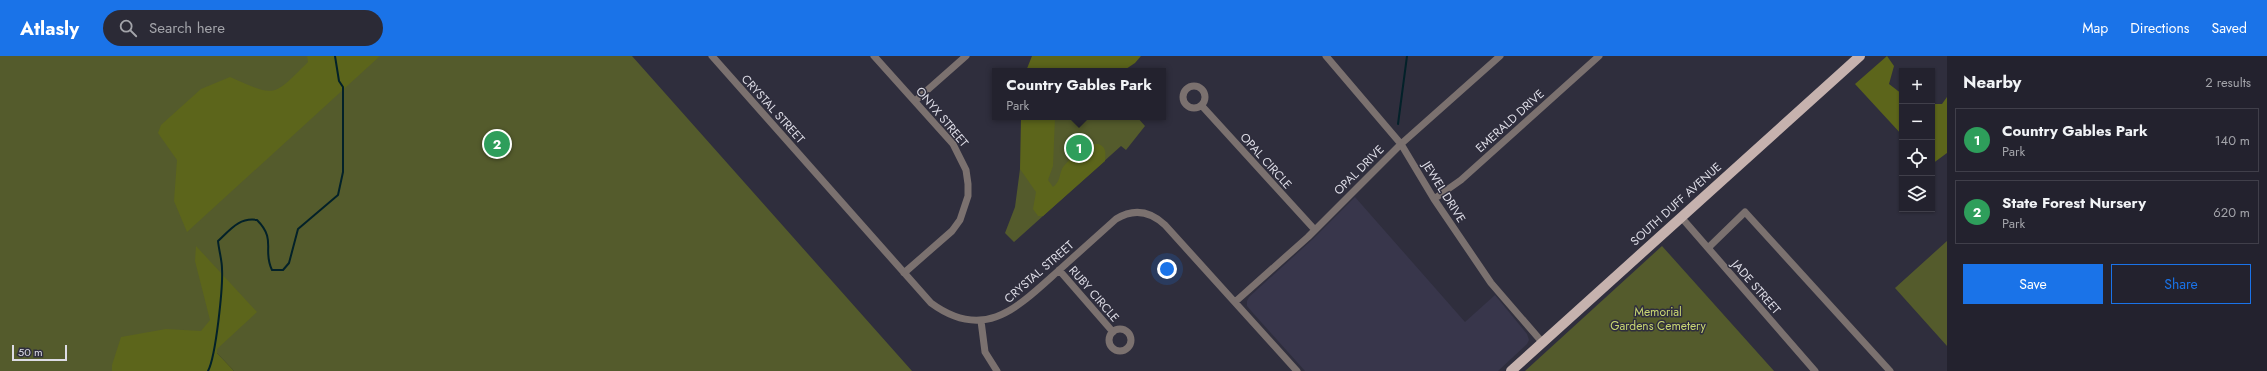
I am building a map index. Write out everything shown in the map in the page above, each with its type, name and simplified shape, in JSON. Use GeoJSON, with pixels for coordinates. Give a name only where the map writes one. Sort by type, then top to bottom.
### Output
{"type":"FeatureCollection","features":[{"type":"Feature","properties":{"kind":"main road","name":"SOUTH DUFF AVENUE"},"geometry":{"type":"LineString","coordinates":[[1511,371],[1860,56]]}},
{"type":"Feature","properties":{"kind":"street","name":"CRYSTAL STREET"},"geometry":{"type":"LineString","coordinates":[[712,56],[931,303],[944,313],[957,318],[981,321],[1010,312],[1116,219],[1131,212],[1140,211],[1157,218],[1165,225],[1297,371]]}},
{"type":"Feature","properties":{"kind":"street","name":"ONYX STREET"},"geometry":{"type":"LineString","coordinates":[[874,56],[953,144],[961,157],[966,170],[968,196],[960,220],[952,231],[904,273]]}},
{"type":"Feature","properties":{"kind":"street"},"geometry":{"type":"LineString","coordinates":[[915,101],[966,56]]}},
{"type":"Feature","properties":{"kind":"street","name":"JEWEL DRIVE"},"geometry":{"type":"LineString","coordinates":[[1326,56],[1401,144],[1434,199],[1491,283],[1542,342]]}},
{"type":"Feature","properties":{"kind":"street","name":"OPAL DRIVE"},"geometry":{"type":"LineString","coordinates":[[1235,302],[1315,230],[1401,144],[1500,56]]}},
{"type":"Feature","properties":{"kind":"street","name":"EMERALD DRIVE"},"geometry":{"type":"LineString","coordinates":[[1434,199],[1461,180],[1599,56]]}},
{"type":"Feature","properties":{"kind":"street","name":"OPAL CIRCLE"},"geometry":{"type":"LineString","coordinates":[[1202,106],[1315,230]]}},
{"type":"Feature","properties":{"kind":"street"},"geometry":{"type":"LineString","coordinates":[[1708,248],[1745,212],[1890,371]]}},
{"type":"Feature","properties":{"kind":"street","name":"JADE STREET"},"geometry":{"type":"LineString","coordinates":[[1681,217],[1815,371]]}},
{"type":"Feature","properties":{"kind":"street","name":"RUBY CIRCLE"},"geometry":{"type":"LineString","coordinates":[[1059,270],[1113,332]]}},
{"type":"Feature","properties":{"kind":"street"},"geometry":{"type":"LineString","coordinates":[[981,321],[985,352],[997,371]]}},
{"type":"Feature","properties":{"kind":"shaded area"},"geometry":{"type":"Polygon","coordinates":[[[1355,197],[1465,322],[1495,295],[1527,334],[1529,340],[1527,344],[1498,371],[1305,371],[1247,306],[1247,301],[1249,297],[1314,238],[1355,197]]]}},
{"type":"Feature","properties":{"kind":"green space"},"geometry":{"type":"Polygon","coordinates":[[[0,56],[632,56],[912,371],[234,371],[217,353],[196,371],[0,371],[0,56]]]}},
{"type":"Feature","properties":{"kind":"green space"},"geometry":{"type":"Polygon","coordinates":[[[307,56],[380,56],[187,232],[174,201],[177,160],[158,133],[161,125],[201,89],[230,77],[265,91],[280,88],[308,62],[307,56]]]}},
{"type":"Feature","properties":{"kind":"green space"},"geometry":{"type":"Polygon","coordinates":[[[1032,56],[1141,56],[1135,63],[1128,68],[1027,68],[1032,56]]]}},
{"type":"Feature","properties":{"kind":"green space"},"geometry":{"type":"Polygon","coordinates":[[[1887,56],[1894,66],[1889,84],[1899,92],[1899,132],[1855,84],[1887,56]]]}},
{"type":"Feature","properties":{"kind":"green space"},"geometry":{"type":"Polygon","coordinates":[[[1947,97],[1947,153],[1935,162],[1935,104],[1942,104],[1947,97]]]}},
{"type":"Feature","properties":{"kind":"green space"},"geometry":{"type":"Polygon","coordinates":[[[1021,120],[1055,120],[1053,166],[1048,180],[1053,187],[1058,181],[1062,169],[1074,155],[1087,147],[1098,144],[1104,148],[1105,151],[1105,161],[1043,216],[1038,216],[1033,209],[1036,192],[1020,169],[1021,120]]]}},
{"type":"Feature","properties":{"kind":"green space"},"geometry":{"type":"Polygon","coordinates":[[[1031,120],[1140,120],[1145,126],[1126,150],[1121,146],[1014,242],[1005,233],[1015,207],[1020,169],[1042,161],[1031,120]]]}},
{"type":"Feature","properties":{"kind":"green space"},"geometry":{"type":"Polygon","coordinates":[[[1947,241],[1947,346],[1895,288],[1947,241]]]}},
{"type":"Feature","properties":{"kind":"green space"},"geometry":{"type":"Polygon","coordinates":[[[196,246],[257,312],[217,349],[217,353],[234,371],[112,371],[112,365],[121,337],[166,329],[201,331],[210,320],[195,261],[196,246]]]}},
{"type":"Feature","properties":{"kind":"green space","name":"Memorial Gardens Cemetery"},"geometry":{"type":"Polygon","coordinates":[[[1662,246],[1774,371],[1525,371],[1662,246]]]}},
{"type":"Feature","properties":{"kind":"waterway"},"geometry":{"type":"LineString","coordinates":[[208,371],[214,351],[222,278],[222,266],[218,241],[240,222],[245,220],[257,220],[263,227],[268,239],[268,257],[272,270],[283,270],[289,263],[298,229],[338,195],[343,172],[343,87],[339,81],[335,56]]}},
{"type":"Feature","properties":{"kind":"waterway"},"geometry":{"type":"LineString","coordinates":[[1398,124],[1407,56]]}},
{"type":"Feature","properties":{"kind":"place","name":"State Forest Nursery"},"geometry":{"type":"Point","coordinates":[497,144]}},
{"type":"Feature","properties":{"kind":"place","name":"Country Gables Park"},"geometry":{"type":"Point","coordinates":[1079,148]}}]}
